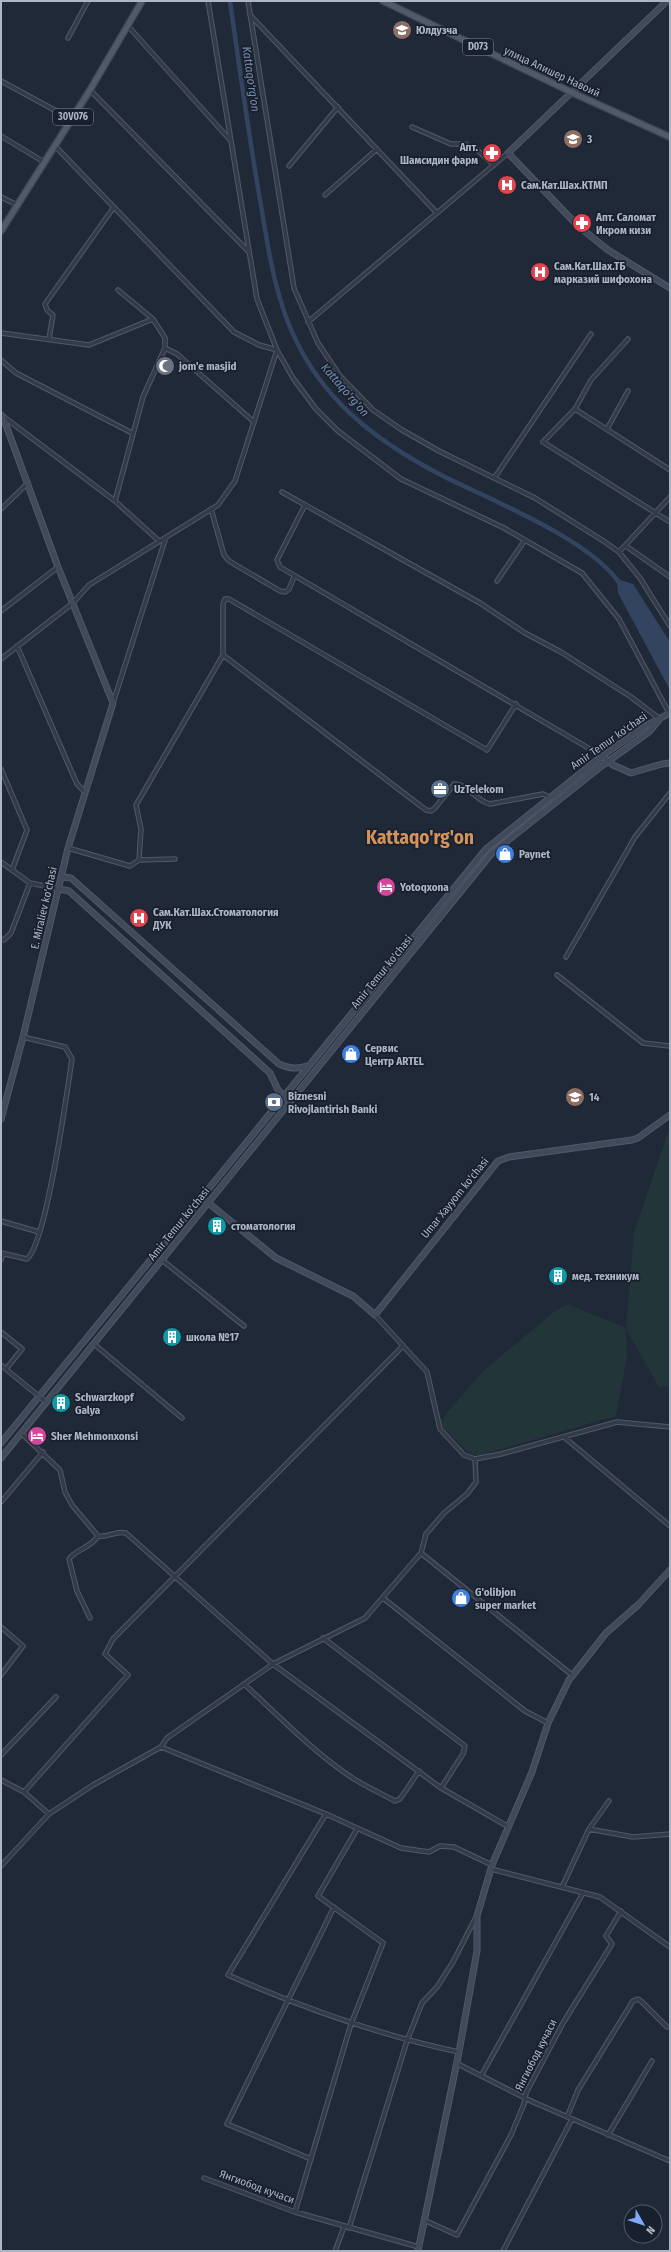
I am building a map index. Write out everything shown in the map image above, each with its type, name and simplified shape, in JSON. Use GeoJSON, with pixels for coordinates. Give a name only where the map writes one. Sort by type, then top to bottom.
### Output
{"type":"FeatureCollection","features":[{"type":"Feature","properties":{"kind":"main road","name":"30V076"},"geometry":{"type":"LineString","coordinates":[[1,231],[90,90],[142,1]]}},
{"type":"Feature","properties":{"kind":"main road","name":"улица Алишер Навоий"},"geometry":{"type":"LineString","coordinates":[[383,1],[573,93],[670,137]]}},
{"type":"Feature","properties":{"kind":"street"},"geometry":{"type":"LineString","coordinates":[[68,38],[88,1]]}},
{"type":"Feature","properties":{"kind":"street"},"geometry":{"type":"LineString","coordinates":[[208,1],[258,299],[277,350],[293,378],[316,409],[338,431],[401,478],[525,540],[582,573],[619,619],[670,713],[660,719],[631,697],[561,652],[525,633],[480,603],[282,492]]}},
{"type":"Feature","properties":{"kind":"street"},"geometry":{"type":"LineString","coordinates":[[248,1],[294,288],[308,322],[340,376],[373,410],[420,441],[494,477],[563,514],[619,552],[644,584],[670,626]]}},
{"type":"Feature","properties":{"kind":"street"},"geometry":{"type":"LineString","coordinates":[[308,322],[508,153],[573,93],[667,1]]}},
{"type":"Feature","properties":{"kind":"street"},"geometry":{"type":"LineString","coordinates":[[250,14],[377,148],[437,214]]}},
{"type":"Feature","properties":{"kind":"street"},"geometry":{"type":"LineString","coordinates":[[127,25],[232,142]]}},
{"type":"Feature","properties":{"kind":"street"},"geometry":{"type":"LineString","coordinates":[[1,82],[71,119]]}},
{"type":"Feature","properties":{"kind":"street"},"geometry":{"type":"LineString","coordinates":[[90,90],[250,253]]}},
{"type":"Feature","properties":{"kind":"street"},"geometry":{"type":"LineString","coordinates":[[289,166],[338,107]]}},
{"type":"Feature","properties":{"kind":"street"},"geometry":{"type":"LineString","coordinates":[[412,127],[451,144],[465,144],[476,149],[494,165]]}},
{"type":"Feature","properties":{"kind":"street"},"geometry":{"type":"LineString","coordinates":[[1,136],[44,162]]}},
{"type":"Feature","properties":{"kind":"street"},"geometry":{"type":"LineString","coordinates":[[54,145],[234,332],[259,346],[277,350]]}},
{"type":"Feature","properties":{"kind":"street"},"geometry":{"type":"LineString","coordinates":[[325,195],[377,148]]}},
{"type":"Feature","properties":{"kind":"street"},"geometry":{"type":"LineString","coordinates":[[508,153],[577,225],[608,250],[670,288]]}},
{"type":"Feature","properties":{"kind":"street"},"geometry":{"type":"LineString","coordinates":[[1,197],[17,205]]}},
{"type":"Feature","properties":{"kind":"street"},"geometry":{"type":"LineString","coordinates":[[49,339],[53,315],[47,310],[46,304],[114,207]]}},
{"type":"Feature","properties":{"kind":"street"},"geometry":{"type":"LineString","coordinates":[[115,501],[132,433],[143,397],[165,348],[165,338],[153,319],[118,290]]}},
{"type":"Feature","properties":{"kind":"street"},"geometry":{"type":"LineString","coordinates":[[1,333],[89,345],[96,344],[153,319]]}},
{"type":"Feature","properties":{"kind":"street"},"geometry":{"type":"LineString","coordinates":[[494,477],[591,334]]}},
{"type":"Feature","properties":{"kind":"street"},"geometry":{"type":"LineString","coordinates":[[628,338],[591,380],[575,409],[543,442],[670,522]]}},
{"type":"Feature","properties":{"kind":"street"},"geometry":{"type":"LineString","coordinates":[[165,348],[176,354],[254,422]]}},
{"type":"Feature","properties":{"kind":"street"},"geometry":{"type":"LineString","coordinates":[[1,659],[73,603],[89,585],[218,504],[235,481],[277,350]]}},
{"type":"Feature","properties":{"kind":"street"},"geometry":{"type":"LineString","coordinates":[[1,360],[16,373],[132,433]]}},
{"type":"Feature","properties":{"kind":"street"},"geometry":{"type":"LineString","coordinates":[[607,429],[628,391]]}},
{"type":"Feature","properties":{"kind":"street"},"geometry":{"type":"LineString","coordinates":[[575,409],[670,470]]}},
{"type":"Feature","properties":{"kind":"street"},"geometry":{"type":"LineString","coordinates":[[2,416],[58,567],[113,703]]}},
{"type":"Feature","properties":{"kind":"street"},"geometry":{"type":"LineString","coordinates":[[2,416],[115,501],[159,541]]}},
{"type":"Feature","properties":{"kind":"street"},"geometry":{"type":"LineString","coordinates":[[1,509],[28,483]]}},
{"type":"Feature","properties":{"kind":"street"},"geometry":{"type":"LineString","coordinates":[[619,552],[670,497]]}},
{"type":"Feature","properties":{"kind":"street"},"geometry":{"type":"LineString","coordinates":[[305,504],[277,560],[280,567],[294,577],[516,704],[608,761],[631,773],[662,764],[670,764]]}},
{"type":"Feature","properties":{"kind":"street"},"geometry":{"type":"LineString","coordinates":[[211,509],[224,555],[229,561],[280,591],[285,592],[289,589],[294,577]]}},
{"type":"Feature","properties":{"kind":"street"},"geometry":{"type":"LineString","coordinates":[[113,703],[166,536]]}},
{"type":"Feature","properties":{"kind":"street"},"geometry":{"type":"LineString","coordinates":[[497,581],[525,540]]}},
{"type":"Feature","properties":{"kind":"street"},"geometry":{"type":"LineString","coordinates":[[626,546],[670,578]]}},
{"type":"Feature","properties":{"kind":"street"},"geometry":{"type":"LineString","coordinates":[[1,612],[58,567]]}},
{"type":"Feature","properties":{"kind":"street"},"geometry":{"type":"LineString","coordinates":[[139,860],[141,829],[136,805],[223,655],[223,604],[225,600],[229,599],[487,750],[516,704]]}},
{"type":"Feature","properties":{"kind":"street"},"geometry":{"type":"LineString","coordinates":[[17,646],[77,784],[85,792]]}},
{"type":"Feature","properties":{"kind":"street"},"geometry":{"type":"LineString","coordinates":[[223,655],[426,810],[430,811],[435,808],[454,784],[463,786],[481,802],[490,804],[543,794],[549,797]]}},
{"type":"Feature","properties":{"kind":"street","name":"E. Miraliev ko'chasi"},"geometry":{"type":"LineString","coordinates":[[1,1119],[23,1037],[68,848],[113,703]]}},
{"type":"Feature","properties":{"kind":"street","name":"Amir Temur ko'chasi"},"geometry":{"type":"LineString","coordinates":[[1,1443],[486,849],[602,756],[645,726],[660,719]]}},
{"type":"Feature","properties":{"kind":"street","name":"Amir Temur ko'chasi"},"geometry":{"type":"LineString","coordinates":[[1,1458],[492,853],[608,761],[650,732],[660,719]]}},
{"type":"Feature","properties":{"kind":"street"},"geometry":{"type":"LineString","coordinates":[[1,769],[27,830],[12,870]]}},
{"type":"Feature","properties":{"kind":"street"},"geometry":{"type":"LineString","coordinates":[[566,957],[635,837],[670,793]]}},
{"type":"Feature","properties":{"kind":"street"},"geometry":{"type":"LineString","coordinates":[[68,848],[130,866],[139,860],[175,859]]}},
{"type":"Feature","properties":{"kind":"street"},"geometry":{"type":"LineString","coordinates":[[1,862],[30,883],[69,891],[270,1073],[278,1090],[290,1102]]}},
{"type":"Feature","properties":{"kind":"street"},"geometry":{"type":"LineString","coordinates":[[62,877],[71,878],[279,1064],[288,1068],[299,1069],[309,1066]]}},
{"type":"Feature","properties":{"kind":"street"},"geometry":{"type":"LineString","coordinates":[[1,939],[8,938],[12,933],[30,883]]}},
{"type":"Feature","properties":{"kind":"street"},"geometry":{"type":"LineString","coordinates":[[438,908],[443,912]]}},
{"type":"Feature","properties":{"kind":"street"},"geometry":{"type":"LineString","coordinates":[[558,975],[643,1043],[670,1046]]}},
{"type":"Feature","properties":{"kind":"street"},"geometry":{"type":"LineString","coordinates":[[1,1260],[2,1253],[27,1259],[30,1256],[39,1232],[60,1144],[72,1059],[65,1047],[23,1037]]}},
{"type":"Feature","properties":{"kind":"street","name":"Umar Xayyom ko‘chasi"},"geometry":{"type":"LineString","coordinates":[[375,1315],[498,1161],[509,1157],[632,1140],[638,1138],[670,1115]]}},
{"type":"Feature","properties":{"kind":"street"},"geometry":{"type":"LineString","coordinates":[[202,1197],[276,1258],[353,1296],[375,1315],[428,1372],[440,1429],[464,1455],[475,1460],[617,1422],[670,1426]]}},
{"type":"Feature","properties":{"kind":"street"},"geometry":{"type":"LineString","coordinates":[[1,1221],[39,1232]]}},
{"type":"Feature","properties":{"kind":"street"},"geometry":{"type":"LineString","coordinates":[[162,1260],[244,1326]]}},
{"type":"Feature","properties":{"kind":"street"},"geometry":{"type":"LineString","coordinates":[[1,1332],[22,1350],[6,1369]]}},
{"type":"Feature","properties":{"kind":"street"},"geometry":{"type":"LineString","coordinates":[[94,1344],[182,1418]]}},
{"type":"Feature","properties":{"kind":"street"},"geometry":{"type":"LineString","coordinates":[[24,1792],[128,1675],[105,1654],[113,1639],[403,1346]]}},
{"type":"Feature","properties":{"kind":"street"},"geometry":{"type":"LineString","coordinates":[[1,1365],[46,1402]]}},
{"type":"Feature","properties":{"kind":"street"},"geometry":{"type":"LineString","coordinates":[[21,1433],[43,1452],[60,1470],[65,1492],[72,1505],[98,1536],[102,1537],[121,1531],[126,1533],[273,1664],[441,1788],[509,1827]]}},
{"type":"Feature","properties":{"kind":"street"},"geometry":{"type":"LineString","coordinates":[[564,1437],[670,1526]]}},
{"type":"Feature","properties":{"kind":"street"},"geometry":{"type":"LineString","coordinates":[[1,1502],[43,1452]]}},
{"type":"Feature","properties":{"kind":"street"},"geometry":{"type":"LineString","coordinates":[[1,1866],[49,1814],[93,1785],[161,1747],[167,1738],[273,1664],[365,1618],[421,1553],[426,1534],[444,1513],[467,1494],[476,1482],[475,1460]]}},
{"type":"Feature","properties":{"kind":"street"},"geometry":{"type":"LineString","coordinates":[[90,1618],[77,1591],[69,1559],[72,1555],[95,1542],[98,1536]]}},
{"type":"Feature","properties":{"kind":"street"},"geometry":{"type":"LineString","coordinates":[[421,1553],[572,1675]]}},
{"type":"Feature","properties":{"kind":"street","name":"Янгиобод кучаси"},"geometry":{"type":"LineString","coordinates":[[349,2228],[407,2041],[422,2003],[441,1981],[477,1916],[492,1867],[532,1772],[548,1723],[572,1675],[606,1633],[638,1605],[670,1570]]}},
{"type":"Feature","properties":{"kind":"street"},"geometry":{"type":"LineString","coordinates":[[383,1598],[525,1711],[548,1723]]}},
{"type":"Feature","properties":{"kind":"street"},"geometry":{"type":"LineString","coordinates":[[1,1627],[23,1646],[1,1675]]}},
{"type":"Feature","properties":{"kind":"street"},"geometry":{"type":"LineString","coordinates":[[323,1638],[465,1746],[463,1754],[441,1788]]}},
{"type":"Feature","properties":{"kind":"street"},"geometry":{"type":"LineString","coordinates":[[244,1684],[303,1738],[348,1775],[395,1801],[400,1799],[419,1771]]}},
{"type":"Feature","properties":{"kind":"street"},"geometry":{"type":"LineString","coordinates":[[1,1755],[56,1697]]}},
{"type":"Feature","properties":{"kind":"street"},"geometry":{"type":"LineString","coordinates":[[161,1747],[326,1814],[401,1848],[429,1852],[440,1846],[454,1847],[492,1867],[600,1897],[670,1947]]}},
{"type":"Feature","properties":{"kind":"street"},"geometry":{"type":"LineString","coordinates":[[1,1780],[24,1792],[49,1814]]}},
{"type":"Feature","properties":{"kind":"street"},"geometry":{"type":"LineString","coordinates":[[562,1887],[589,1829],[609,1801]]}},
{"type":"Feature","properties":{"kind":"street"},"geometry":{"type":"LineString","coordinates":[[326,1814],[228,1976],[287,2001],[351,2024],[407,2041],[459,2052]]}},
{"type":"Feature","properties":{"kind":"street"},"geometry":{"type":"LineString","coordinates":[[295,2212],[351,2024],[383,1943],[318,1896],[357,1828]]}},
{"type":"Feature","properties":{"kind":"street"},"geometry":{"type":"LineString","coordinates":[[589,1829],[632,1837],[670,1834]]}},
{"type":"Feature","properties":{"kind":"street"},"geometry":{"type":"LineString","coordinates":[[481,2076],[583,1893]]}},
{"type":"Feature","properties":{"kind":"street"},"geometry":{"type":"LineString","coordinates":[[311,2159],[227,2124],[334,1907]]}},
{"type":"Feature","properties":{"kind":"street","name":"Янгиобод кучаси"},"geometry":{"type":"LineString","coordinates":[[424,2220],[457,2234],[510,2135],[526,2093],[564,2023],[612,1944],[606,1936],[621,1911]]}},
{"type":"Feature","properties":{"kind":"street","name":"Янгиобод кучаси"},"geometry":{"type":"LineString","coordinates":[[204,2178],[295,2212],[419,2249],[459,2052],[477,1951],[477,1916]]}},
{"type":"Feature","properties":{"kind":"street"},"geometry":{"type":"LineString","coordinates":[[567,2117],[578,2090],[633,2001],[638,1999],[642,2002],[667,2027]]}},
{"type":"Feature","properties":{"kind":"street"},"geometry":{"type":"LineString","coordinates":[[608,2135],[652,2061]]}},
{"type":"Feature","properties":{"kind":"street"},"geometry":{"type":"LineString","coordinates":[[456,2063],[525,2098],[670,2161]]}},
{"type":"Feature","properties":{"kind":"street"},"geometry":{"type":"LineString","coordinates":[[504,2251],[572,2119]]}},
{"type":"Feature","properties":{"kind":"street"},"geometry":{"type":"LineString","coordinates":[[334,2251],[344,2226]]}},
{"type":"Feature","properties":{"kind":"green space"},"geometry":{"type":"Polygon","coordinates":[[[670,1127],[670,1386],[659,1387],[626,1329],[627,1356],[616,1416],[477,1456],[468,1452],[442,1426],[440,1421],[482,1372],[555,1311],[568,1304],[626,1328],[634,1232],[670,1127]]]}},
{"type":"Feature","properties":{"kind":"water"},"geometry":{"type":"Polygon","coordinates":[[[617,579],[633,584],[670,642],[670,690],[618,593],[617,579]]]}},
{"type":"Feature","properties":{"kind":"waterway","name":"Kattaqo'rg'on"},"geometry":{"type":"LineString","coordinates":[[230,1],[251,146],[272,270],[290,328],[305,357],[322,383],[343,406],[366,427],[391,446],[449,479],[542,524],[566,538],[607,568],[620,584]]}},
{"type":"Feature","properties":{"kind":"place","name":"Юлдузча"},"geometry":{"type":"Point","coordinates":[402,30]}},
{"type":"Feature","properties":{"kind":"place","name":"3"},"geometry":{"type":"Point","coordinates":[573,139]}},
{"type":"Feature","properties":{"kind":"place","name":"Апт. Шамсидин фарм"},"geometry":{"type":"Point","coordinates":[492,153]}},
{"type":"Feature","properties":{"kind":"place","name":"Сам.Кат.Шах.КТМП"},"geometry":{"type":"Point","coordinates":[507,185]}},
{"type":"Feature","properties":{"kind":"place","name":"Апт. Саломат Икром кизи"},"geometry":{"type":"Point","coordinates":[582,223]}},
{"type":"Feature","properties":{"kind":"place","name":"Сам.Кат.Шах.ТБ марказий шифохона"},"geometry":{"type":"Point","coordinates":[540,272]}},
{"type":"Feature","properties":{"kind":"place","name":"jom'e masjid"},"geometry":{"type":"Point","coordinates":[165,366]}},
{"type":"Feature","properties":{"kind":"place","name":"UzTelekom"},"geometry":{"type":"Point","coordinates":[440,789]}},
{"type":"Feature","properties":{"kind":"place","name":"Paynet"},"geometry":{"type":"Point","coordinates":[505,854]}},
{"type":"Feature","properties":{"kind":"place","name":"Yotoqxona"},"geometry":{"type":"Point","coordinates":[386,887]}},
{"type":"Feature","properties":{"kind":"place","name":"Сам.Кат.Шах.Стоматология ДУК"},"geometry":{"type":"Point","coordinates":[139,918]}},
{"type":"Feature","properties":{"kind":"place","name":"Сервис Центр ARTEL"},"geometry":{"type":"Point","coordinates":[351,1054]}},
{"type":"Feature","properties":{"kind":"place","name":"14"},"geometry":{"type":"Point","coordinates":[575,1097]}},
{"type":"Feature","properties":{"kind":"place","name":"Biznesni Rivojlantirish Banki"},"geometry":{"type":"Point","coordinates":[274,1102]}},
{"type":"Feature","properties":{"kind":"place","name":"стоматология"},"geometry":{"type":"Point","coordinates":[217,1226]}},
{"type":"Feature","properties":{"kind":"place","name":"мед. техникум"},"geometry":{"type":"Point","coordinates":[558,1276]}},
{"type":"Feature","properties":{"kind":"place","name":"школа №17"},"geometry":{"type":"Point","coordinates":[172,1337]}},
{"type":"Feature","properties":{"kind":"place","name":"Schwarzkopf Galya"},"geometry":{"type":"Point","coordinates":[61,1403]}},
{"type":"Feature","properties":{"kind":"place","name":"Sher Mehmonxonsi"},"geometry":{"type":"Point","coordinates":[37,1436]}},
{"type":"Feature","properties":{"kind":"place","name":"G'olibjon super market"},"geometry":{"type":"Point","coordinates":[461,1598]}},
{"type":"Feature","properties":{"kind":"district","name":"Kattaqo'rg'on"},"geometry":{"type":"Point","coordinates":[420,837]}}]}
